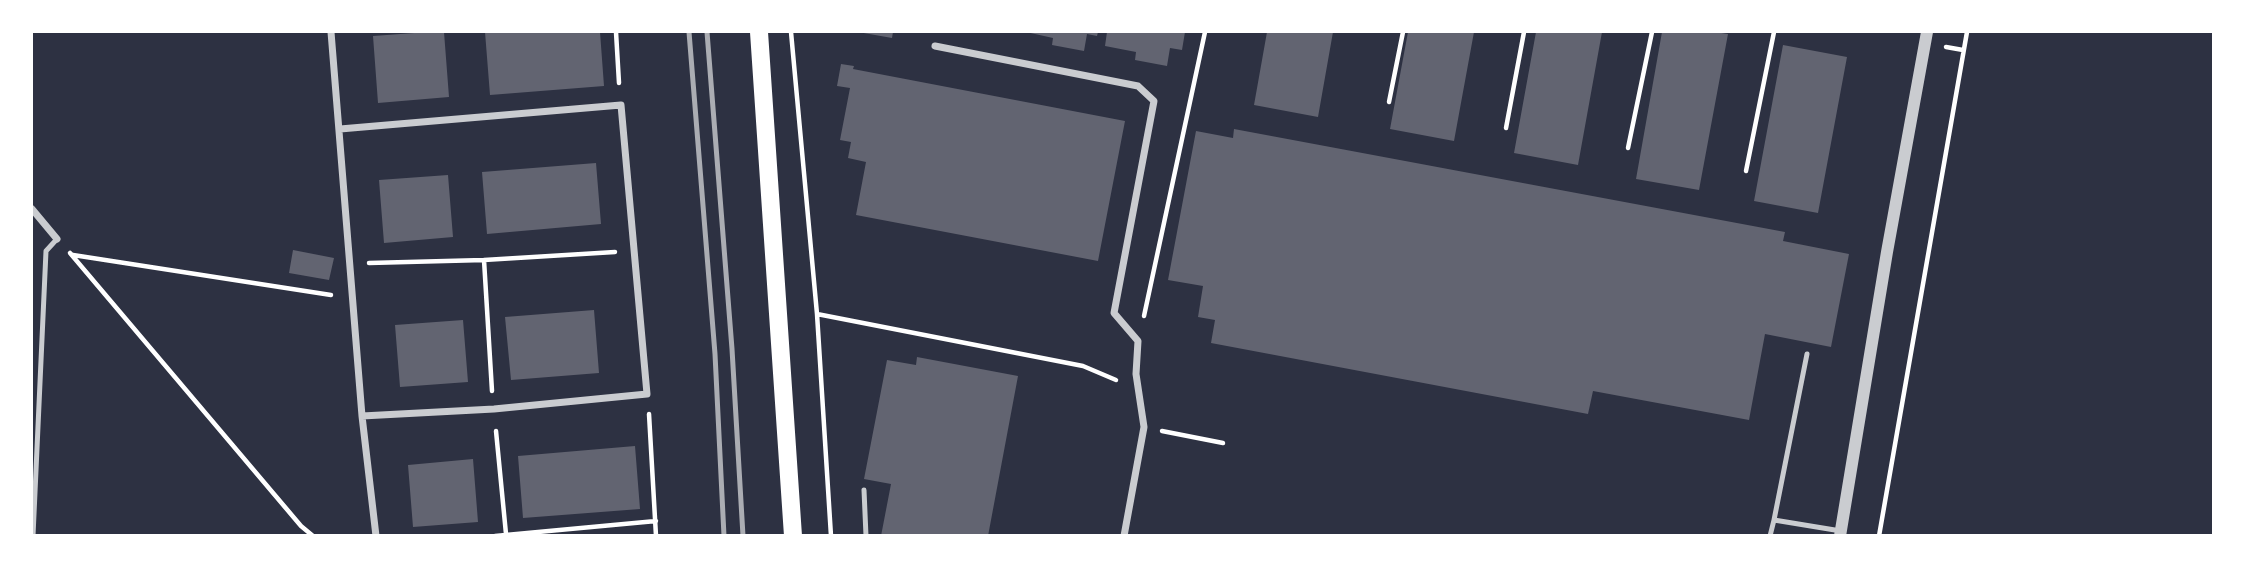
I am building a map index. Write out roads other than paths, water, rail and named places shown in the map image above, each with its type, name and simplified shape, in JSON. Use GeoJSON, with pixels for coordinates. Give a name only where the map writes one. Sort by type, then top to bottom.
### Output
{"type":"FeatureCollection","features":[{"type":"Feature","properties":{"kind":"main road"},"geometry":{"type":"LineString","coordinates":[[759,32],[793,536]]}},
{"type":"Feature","properties":{"kind":"street"},"geometry":{"type":"LineString","coordinates":[[331,32],[362,416],[376,536]]}},
{"type":"Feature","properties":{"kind":"street"},"geometry":{"type":"LineString","coordinates":[[1841,533],[1886,252],[1927,32]]}},
{"type":"Feature","properties":{"kind":"street"},"geometry":{"type":"LineString","coordinates":[[934,46],[1138,86],[1154,102],[1114,313],[1138,341],[1136,374],[1144,427],[1124,536]]}},
{"type":"Feature","properties":{"kind":"street"},"geometry":{"type":"LineString","coordinates":[[340,129],[621,105],[647,394],[494,409],[362,416]]}},
{"type":"Feature","properties":{"kind":"street"},"geometry":{"type":"LineString","coordinates":[[32,209],[57,239]]}},
{"type":"Feature","properties":{"kind":"lane"},"geometry":{"type":"LineString","coordinates":[[33,536],[46,251],[57,239]]}},
{"type":"Feature","properties":{"kind":"lane"},"geometry":{"type":"LineString","coordinates":[[1770,536],[1807,354]]}},
{"type":"Feature","properties":{"kind":"lane"},"geometry":{"type":"LineString","coordinates":[[864,490],[866,536]]}},
{"type":"Feature","properties":{"kind":"lane"},"geometry":{"type":"LineString","coordinates":[[1774,520],[1841,533]]}},
{"type":"Feature","properties":{"kind":"railway"},"geometry":{"type":"LineString","coordinates":[[689,32],[715,354],[724,536]]}},
{"type":"Feature","properties":{"kind":"railway"},"geometry":{"type":"LineString","coordinates":[[707,32],[732,349],[743,536]]}}]}
